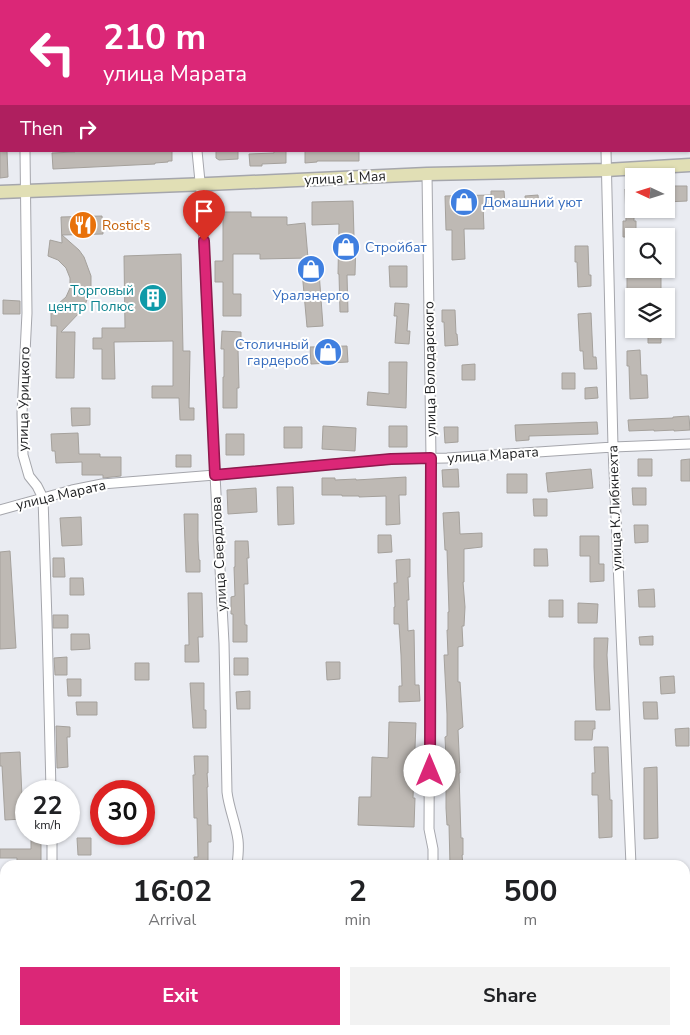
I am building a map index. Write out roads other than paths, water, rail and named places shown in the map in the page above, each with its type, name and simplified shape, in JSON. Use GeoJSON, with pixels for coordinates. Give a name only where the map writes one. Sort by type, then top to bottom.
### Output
{"type":"FeatureCollection","features":[{"type":"Feature","properties":{"kind":"main road","name":"улица 1 Мая"},"geometry":{"type":"LineString","coordinates":[[0,192],[427,174],[606,170],[690,165]]}},
{"type":"Feature","properties":{"kind":"street","name":"улица Урицкого"},"geometry":{"type":"LineString","coordinates":[[25,152],[27,314],[22,455],[29,476],[43,498]]}},
{"type":"Feature","properties":{"kind":"street","name":"улица Свердлова"},"geometry":{"type":"LineString","coordinates":[[197,152],[224,643],[227,792],[238,842],[237,860]]}},
{"type":"Feature","properties":{"kind":"street","name":"улица К.Либкнехта"},"geometry":{"type":"LineString","coordinates":[[606,152],[613,447],[631,860]]}},
{"type":"Feature","properties":{"kind":"street","name":"улица Володарского"},"geometry":{"type":"LineString","coordinates":[[427,174],[431,458],[429,829],[433,860]]}},
{"type":"Feature","properties":{"kind":"street","name":"улица Марата"},"geometry":{"type":"LineString","coordinates":[[0,510],[72,490],[102,484],[391,459],[690,444]]}},
{"type":"Feature","properties":{"kind":"street"},"geometry":{"type":"LineString","coordinates":[[43,498],[51,780]]}},
{"type":"Feature","properties":{"kind":"street"},"geometry":{"type":"LineString","coordinates":[[52,845],[52,860]]}},
{"type":"Feature","properties":{"kind":"place","name":"Домашний уют"},"geometry":{"type":"Point","coordinates":[464,202]}},
{"type":"Feature","properties":{"kind":"place","name":"Rostic's"},"geometry":{"type":"Point","coordinates":[83,225]}},
{"type":"Feature","properties":{"kind":"place","name":"Стройбат"},"geometry":{"type":"Point","coordinates":[346,247]}},
{"type":"Feature","properties":{"kind":"place","name":"Уралэнерго"},"geometry":{"type":"Point","coordinates":[311,269]}},
{"type":"Feature","properties":{"kind":"place","name":"Торговый центр Полюс"},"geometry":{"type":"Point","coordinates":[153,298]}},
{"type":"Feature","properties":{"kind":"place","name":"Столичный гардероб"},"geometry":{"type":"Point","coordinates":[328,352]}}]}
